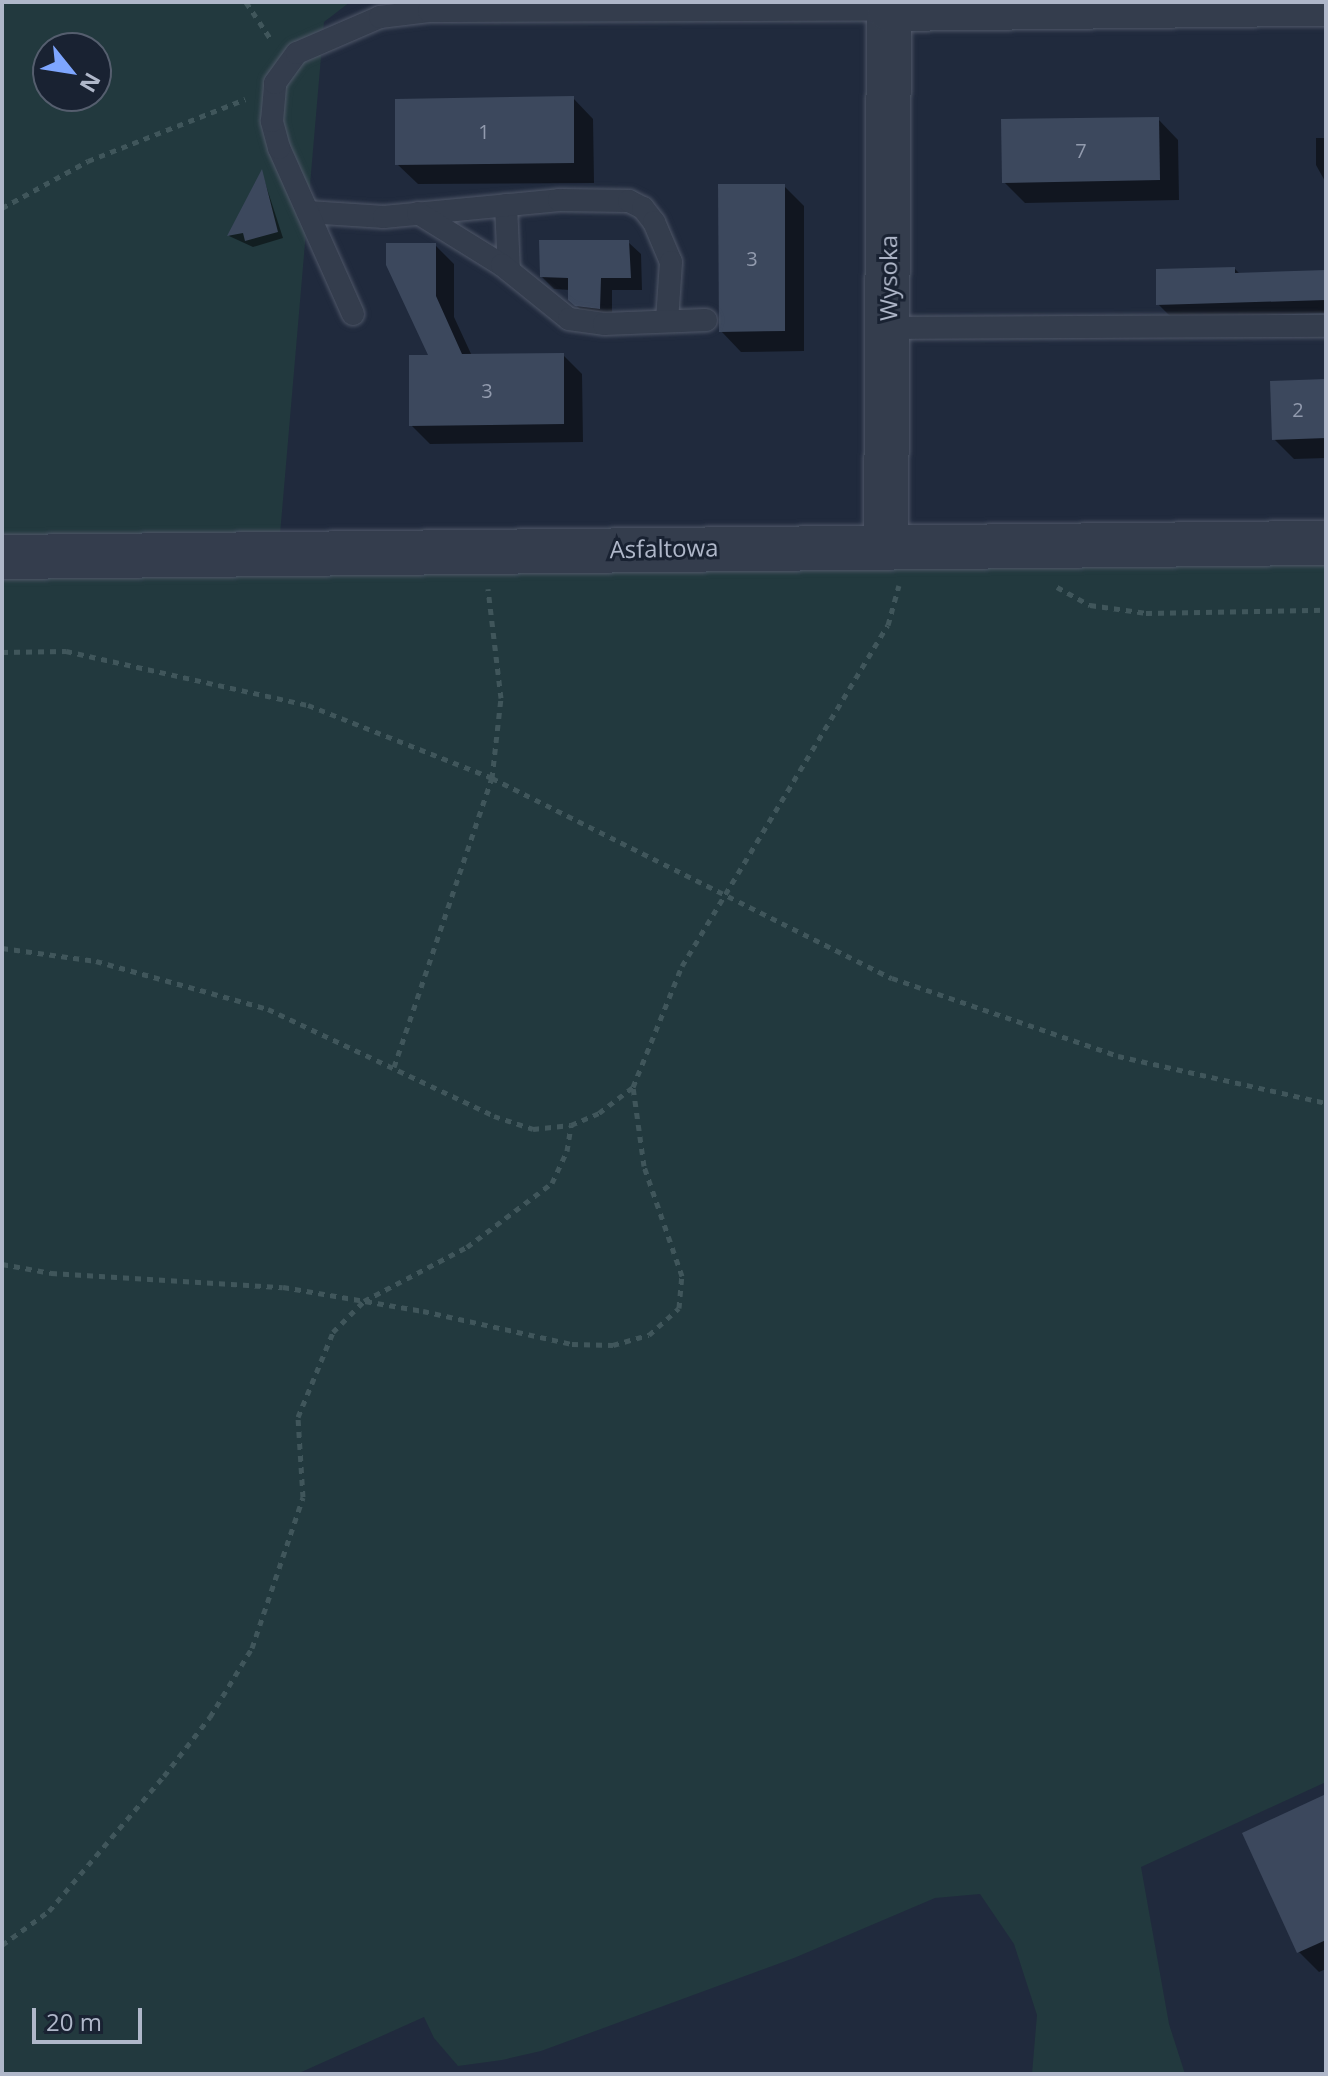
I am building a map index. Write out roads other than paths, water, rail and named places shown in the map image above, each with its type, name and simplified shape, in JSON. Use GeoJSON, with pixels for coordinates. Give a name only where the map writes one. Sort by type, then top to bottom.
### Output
{"type":"FeatureCollection","features":[{"type":"Feature","properties":{"kind":"street"},"geometry":{"type":"LineString","coordinates":[[874,7],[1326,4]]}},
{"type":"Feature","properties":{"kind":"street","name":"Wysoka"},"geometry":{"type":"LineString","coordinates":[[874,7],[888,328],[893,564]]}},
{"type":"Feature","properties":{"kind":"street","name":"Asfaltowa"},"geometry":{"type":"LineString","coordinates":[[2,557],[893,564],[1326,543]]}},
{"type":"Feature","properties":{"kind":"lane"},"geometry":{"type":"LineString","coordinates":[[353,314],[279,148],[272,121],[275,89],[297,53],[345,29],[380,17],[429,11],[874,7]]}},
{"type":"Feature","properties":{"kind":"lane"},"geometry":{"type":"LineString","coordinates":[[308,212],[418,213],[603,199],[643,208],[671,262],[667,320]]}},
{"type":"Feature","properties":{"kind":"lane"},"geometry":{"type":"LineString","coordinates":[[506,205],[509,270]]}},
{"type":"Feature","properties":{"kind":"lane"},"geometry":{"type":"LineString","coordinates":[[418,213],[509,270],[569,319],[604,324],[706,320]]}},
{"type":"Feature","properties":{"kind":"lane"},"geometry":{"type":"LineString","coordinates":[[888,328],[1326,326]]}}]}
